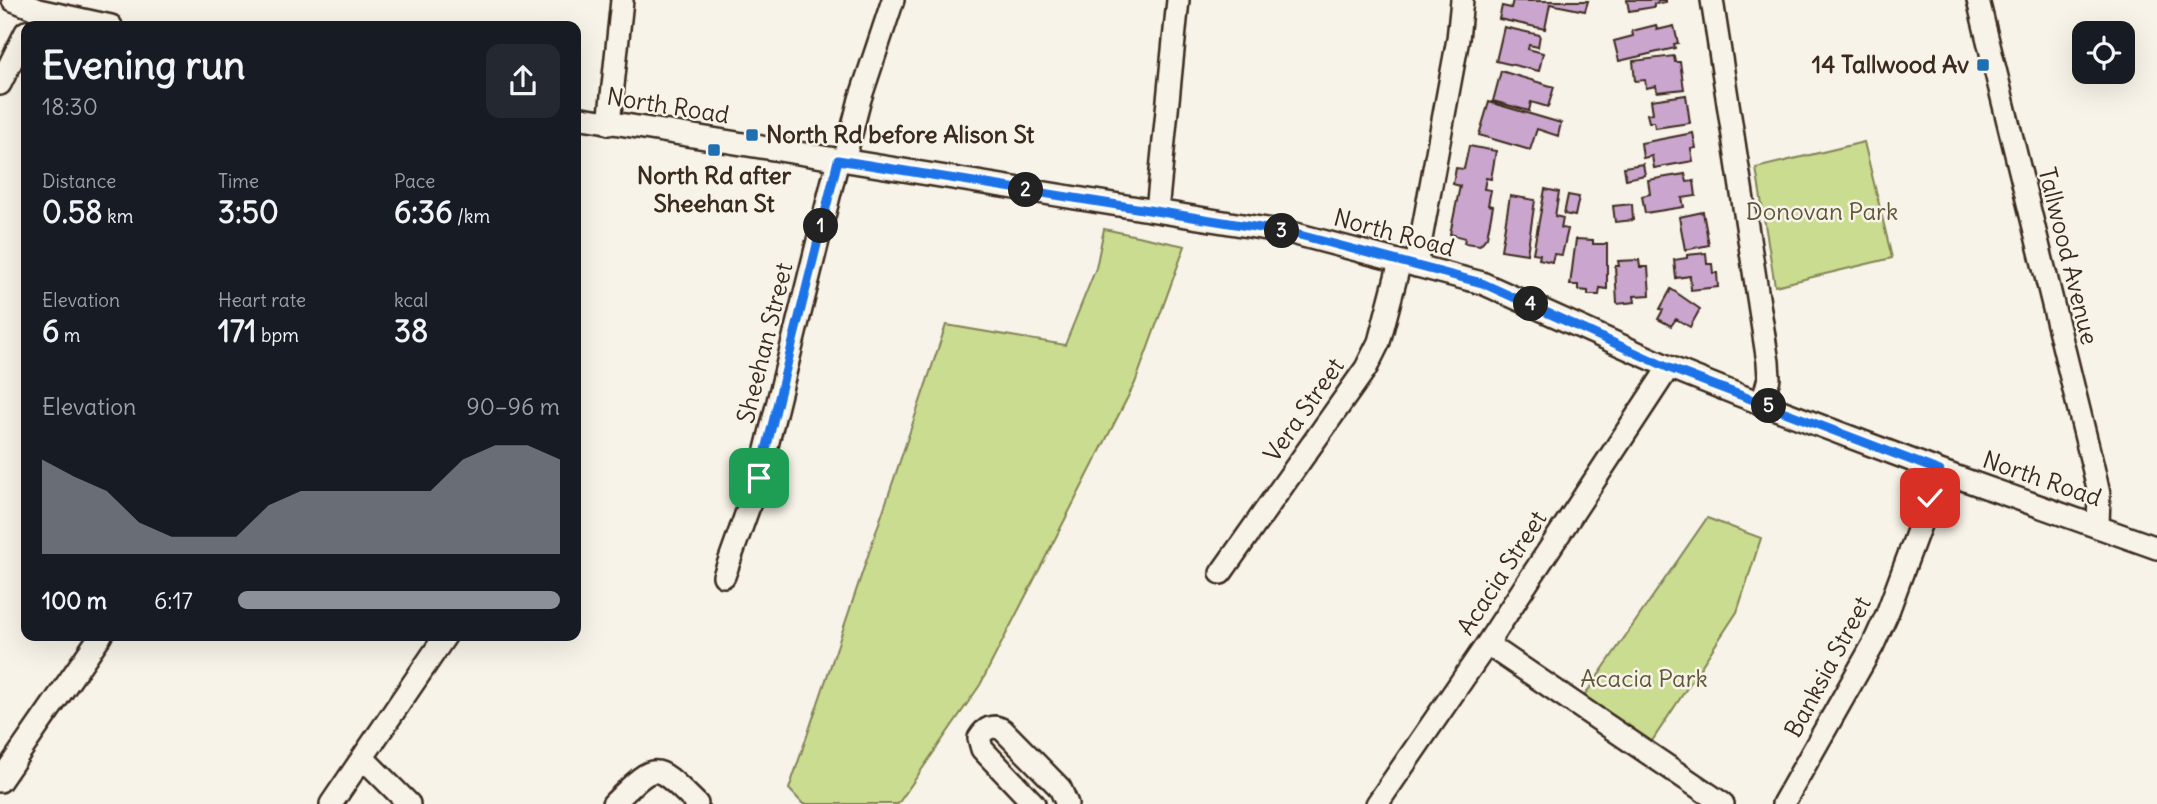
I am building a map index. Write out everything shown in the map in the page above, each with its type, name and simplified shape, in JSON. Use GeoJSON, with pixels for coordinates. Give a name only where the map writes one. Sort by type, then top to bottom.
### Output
{"type":"FeatureCollection","features":[{"type":"Feature","properties":{"kind":"street"},"geometry":{"type":"LineString","coordinates":[[13,0],[33,18],[62,21]]}},
{"type":"Feature","properties":{"kind":"street"},"geometry":{"type":"LineString","coordinates":[[609,124],[622,0]]}},
{"type":"Feature","properties":{"kind":"street","name":"Sheehan Street"},"geometry":{"type":"LineString","coordinates":[[724,576],[759,478],[841,160],[893,0]]}},
{"type":"Feature","properties":{"kind":"street"},"geometry":{"type":"LineString","coordinates":[[1157,211],[1178,0]]}},
{"type":"Feature","properties":{"kind":"street","name":"Vera Street"},"geometry":{"type":"LineString","coordinates":[[1221,573],[1366,368],[1378,342],[1408,264],[1458,39],[1462,0]]}},
{"type":"Feature","properties":{"kind":"street"},"geometry":{"type":"LineString","coordinates":[[1712,0],[1768,362],[1769,377],[1762,404]]}},
{"type":"Feature","properties":{"kind":"street","name":"Tallwood Avenue"},"geometry":{"type":"LineString","coordinates":[[1978,0],[2093,467],[2099,494],[2098,526]]}},
{"type":"Feature","properties":{"kind":"street"},"geometry":{"type":"LineString","coordinates":[[0,84],[21,42]]}},
{"type":"Feature","properties":{"kind":"street","name":"North Road"},"geometry":{"type":"LineString","coordinates":[[581,118],[1292,233],[1408,264],[1495,288],[1669,368],[1940,471],[2157,548]]}},
{"type":"Feature","properties":{"kind":"street","name":"Acacia Street"},"geometry":{"type":"LineString","coordinates":[[1377,804],[1487,644],[1669,368]]}},
{"type":"Feature","properties":{"kind":"street","name":"Banksia Street"},"geometry":{"type":"LineString","coordinates":[[1783,804],[1873,646],[1940,471]]}},
{"type":"Feature","properties":{"kind":"street"},"geometry":{"type":"LineString","coordinates":[[0,781],[97,641]]}},
{"type":"Feature","properties":{"kind":"street"},"geometry":{"type":"LineString","coordinates":[[331,804],[442,641]]}},
{"type":"Feature","properties":{"kind":"street"},"geometry":{"type":"LineString","coordinates":[[1487,644],[1723,804]]}},
{"type":"Feature","properties":{"kind":"street"},"geometry":{"type":"LineString","coordinates":[[1034,804],[982,749],[979,738],[990,727],[997,726],[1003,730],[1060,788],[1067,804]]}},
{"type":"Feature","properties":{"kind":"street"},"geometry":{"type":"LineString","coordinates":[[363,758],[409,804]]}},
{"type":"Feature","properties":{"kind":"street"},"geometry":{"type":"LineString","coordinates":[[613,804],[641,777],[652,771],[670,777],[697,804]]}},
{"type":"Feature","properties":{"kind":"green space","name":"Donovan Park"},"geometry":{"type":"Polygon","coordinates":[[[1864,142],[1892,258],[1775,286],[1756,168],[1864,142]]]}},
{"type":"Feature","properties":{"kind":"green space"},"geometry":{"type":"Polygon","coordinates":[[[1104,229],[1185,246],[1135,383],[980,685],[898,804],[803,804],[789,789],[946,325],[1065,345],[1096,268],[1104,229]]]}},
{"type":"Feature","properties":{"kind":"green space","name":"Acacia Park"},"geometry":{"type":"Polygon","coordinates":[[[1707,518],[1761,538],[1737,612],[1650,744],[1582,699],[1707,518]]]}},
{"type":"Feature","properties":{"kind":"building"},"geometry":{"type":"Polygon","coordinates":[[[1513,0],[1588,1],[1585,11],[1550,4],[1545,29],[1499,19],[1502,6],[1511,8],[1513,0]]]}},
{"type":"Feature","properties":{"kind":"building"},"geometry":{"type":"Polygon","coordinates":[[[1627,0],[1666,0],[1666,2],[1629,11],[1627,0]]]}},
{"type":"Feature","properties":{"kind":"building"},"geometry":{"type":"Polygon","coordinates":[[[1656,25],[1657,30],[1674,26],[1678,43],[1674,44],[1675,48],[1619,61],[1614,41],[1633,36],[1632,31],[1656,25]]]}},
{"type":"Feature","properties":{"kind":"building"},"geometry":{"type":"Polygon","coordinates":[[[1504,27],[1540,35],[1538,47],[1529,45],[1528,49],[1543,53],[1539,71],[1496,61],[1504,27]]]}},
{"type":"Feature","properties":{"kind":"building"},"geometry":{"type":"Polygon","coordinates":[[[1674,56],[1675,62],[1680,62],[1684,89],[1657,92],[1656,86],[1646,88],[1645,80],[1635,81],[1633,61],[1674,56]]]}},
{"type":"Feature","properties":{"kind":"building"},"geometry":{"type":"Polygon","coordinates":[[[1501,71],[1554,87],[1548,107],[1531,102],[1529,111],[1493,101],[1501,71]]]}},
{"type":"Feature","properties":{"kind":"building"},"geometry":{"type":"Polygon","coordinates":[[[1686,95],[1690,123],[1655,128],[1654,122],[1649,122],[1647,114],[1653,113],[1651,100],[1686,95]]]}},
{"type":"Feature","properties":{"kind":"building"},"geometry":{"type":"Polygon","coordinates":[[[1489,102],[1561,123],[1558,136],[1537,129],[1530,150],[1479,135],[1489,102]]]}},
{"type":"Feature","properties":{"kind":"building"},"geometry":{"type":"Polygon","coordinates":[[[1693,133],[1696,148],[1691,149],[1693,161],[1654,168],[1652,156],[1643,158],[1641,143],[1693,133]]]}},
{"type":"Feature","properties":{"kind":"building"},"geometry":{"type":"Polygon","coordinates":[[[1469,146],[1496,151],[1491,179],[1486,178],[1484,189],[1491,190],[1488,205],[1493,206],[1487,237],[1480,245],[1464,243],[1465,238],[1450,234],[1460,186],[1453,184],[1456,168],[1464,169],[1469,146]]]}},
{"type":"Feature","properties":{"kind":"building"},"geometry":{"type":"Polygon","coordinates":[[[1643,164],[1645,175],[1626,179],[1624,167],[1643,164]]]}},
{"type":"Feature","properties":{"kind":"building"},"geometry":{"type":"Polygon","coordinates":[[[1685,174],[1687,182],[1694,181],[1696,196],[1682,198],[1684,207],[1645,213],[1642,196],[1650,194],[1648,180],[1685,174]]]}},
{"type":"Feature","properties":{"kind":"building"},"geometry":{"type":"Polygon","coordinates":[[[1545,189],[1559,192],[1555,216],[1563,218],[1561,228],[1568,229],[1562,255],[1554,254],[1552,262],[1539,259],[1540,254],[1533,253],[1545,189]]]}},
{"type":"Feature","properties":{"kind":"building"},"geometry":{"type":"Polygon","coordinates":[[[1568,195],[1579,197],[1575,216],[1564,214],[1568,195]]]}},
{"type":"Feature","properties":{"kind":"building"},"geometry":{"type":"Polygon","coordinates":[[[1510,196],[1535,200],[1527,254],[1501,250],[1510,196]]]}},
{"type":"Feature","properties":{"kind":"building"},"geometry":{"type":"Polygon","coordinates":[[[1632,204],[1633,220],[1615,222],[1613,206],[1632,204]]]}},
{"type":"Feature","properties":{"kind":"building"},"geometry":{"type":"Polygon","coordinates":[[[1703,212],[1709,245],[1685,250],[1679,217],[1703,212]]]}},
{"type":"Feature","properties":{"kind":"building"},"geometry":{"type":"Polygon","coordinates":[[[1576,239],[1593,240],[1593,244],[1607,244],[1607,289],[1600,288],[1599,295],[1588,295],[1588,291],[1578,290],[1578,285],[1570,285],[1576,239]]]}},
{"type":"Feature","properties":{"kind":"building"},"geometry":{"type":"Polygon","coordinates":[[[1706,253],[1707,264],[1712,264],[1713,273],[1717,273],[1718,287],[1691,290],[1690,276],[1676,278],[1674,260],[1687,258],[1687,255],[1706,253]]]}},
{"type":"Feature","properties":{"kind":"building"},"geometry":{"type":"Polygon","coordinates":[[[1639,260],[1640,267],[1648,267],[1650,295],[1634,296],[1635,302],[1617,304],[1615,266],[1619,266],[1618,261],[1639,260]]]}},
{"type":"Feature","properties":{"kind":"building"},"geometry":{"type":"Polygon","coordinates":[[[1671,289],[1700,309],[1690,327],[1676,319],[1671,326],[1658,319],[1663,310],[1660,309],[1671,289]]]}},
{"type":"Feature","properties":{"kind":"place","name":"14 Tallwood Av"},"geometry":{"type":"Point","coordinates":[1983,65]}},
{"type":"Feature","properties":{"kind":"place","name":"North Rd before Alison St"},"geometry":{"type":"Point","coordinates":[752,135]}},
{"type":"Feature","properties":{"kind":"place","name":"North Rd after Sheehan St"},"geometry":{"type":"Point","coordinates":[714,150]}},
{"type":"Feature","properties":{"kind":"route"},"geometry":{"type":"LineString","coordinates":[[759,478],[838,160],[1292,233],[1482,283],[1669,368],[1940,471],[1930,498]]}}]}
